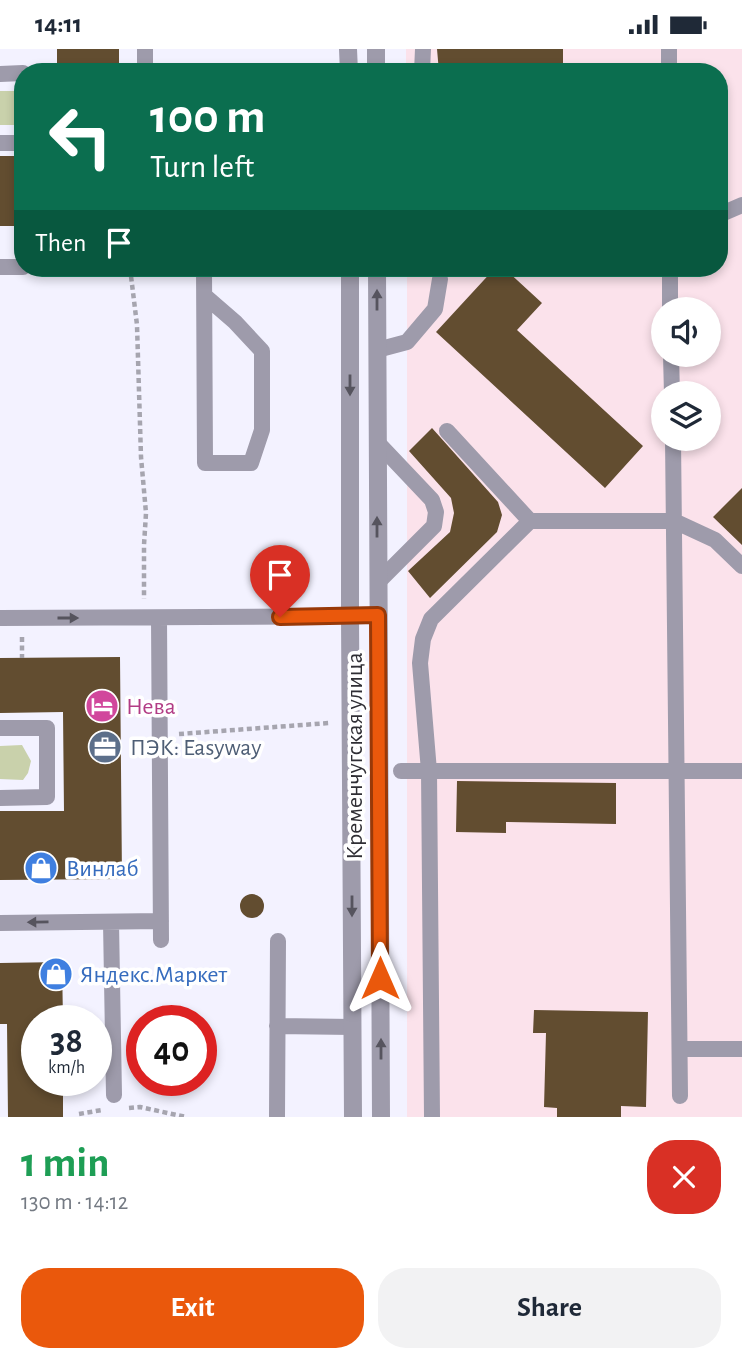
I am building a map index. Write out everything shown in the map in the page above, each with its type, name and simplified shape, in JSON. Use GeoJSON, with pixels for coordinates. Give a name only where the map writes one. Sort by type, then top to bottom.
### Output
{"type":"FeatureCollection","features":[{"type":"Feature","properties":{"kind":"street","name":"Кременчугская улица"},"geometry":{"type":"LineString","coordinates":[[350,277],[354,1117]]}},
{"type":"Feature","properties":{"kind":"street","name":"Кременчугская улица"},"geometry":{"type":"LineString","coordinates":[[377,277],[381,1117]]}},
{"type":"Feature","properties":{"kind":"lane"},"geometry":{"type":"LineString","coordinates":[[204,277],[205,463],[251,463],[262,430],[262,351],[205,296]]}},
{"type":"Feature","properties":{"kind":"lane"},"geometry":{"type":"LineString","coordinates":[[670,277],[670,297]]}},
{"type":"Feature","properties":{"kind":"lane"},"geometry":{"type":"LineString","coordinates":[[377,350],[407,342],[436,309],[440,278]]}},
{"type":"Feature","properties":{"kind":"lane"},"geometry":{"type":"LineString","coordinates":[[447,431],[530,521]]}},
{"type":"Feature","properties":{"kind":"lane"},"geometry":{"type":"LineString","coordinates":[[377,442],[432,500],[436,512],[434,526],[378,582]]}},
{"type":"Feature","properties":{"kind":"lane"},"geometry":{"type":"LineString","coordinates":[[673,451],[680,1095]]}},
{"type":"Feature","properties":{"kind":"lane"},"geometry":{"type":"LineString","coordinates":[[432,1117],[429,771],[420,663],[423,639],[431,619],[530,521],[674,521],[715,540],[742,566]]}},
{"type":"Feature","properties":{"kind":"lane"},"geometry":{"type":"LineString","coordinates":[[0,618],[378,615]]}},
{"type":"Feature","properties":{"kind":"lane"},"geometry":{"type":"LineString","coordinates":[[152,618],[160,736],[162,940]]}},
{"type":"Feature","properties":{"kind":"lane"},"geometry":{"type":"LineString","coordinates":[[0,728],[47,728],[47,797],[0,798]]}},
{"type":"Feature","properties":{"kind":"lane"},"geometry":{"type":"LineString","coordinates":[[401,771],[742,771]]}},
{"type":"Feature","properties":{"kind":"lane"},"geometry":{"type":"LineString","coordinates":[[0,923],[161,921]]}},
{"type":"Feature","properties":{"kind":"lane"},"geometry":{"type":"LineString","coordinates":[[111,922],[116,1102]]}},
{"type":"Feature","properties":{"kind":"lane"},"geometry":{"type":"LineString","coordinates":[[277,1117],[278,941]]}},
{"type":"Feature","properties":{"kind":"lane"},"geometry":{"type":"LineString","coordinates":[[277,1026],[353,1027]]}},
{"type":"Feature","properties":{"kind":"lane"},"geometry":{"type":"LineString","coordinates":[[681,1049],[742,1049]]}},
{"type":"Feature","properties":{"kind":"path"},"geometry":{"type":"LineString","coordinates":[[131,277],[146,513],[144,545],[152,618]]}},
{"type":"Feature","properties":{"kind":"path"},"geometry":{"type":"LineString","coordinates":[[22,633],[22,657]]}},
{"type":"Feature","properties":{"kind":"path"},"geometry":{"type":"LineString","coordinates":[[160,736],[329,723]]}},
{"type":"Feature","properties":{"kind":"path"},"geometry":{"type":"LineString","coordinates":[[116,1102],[186,1117]]}},
{"type":"Feature","properties":{"kind":"path"},"geometry":{"type":"LineString","coordinates":[[79,1114],[104,1109]]}},
{"type":"Feature","properties":{"kind":"shaded area"},"geometry":{"type":"Polygon","coordinates":[[[406,49],[742,49],[742,1117],[407,1117],[407,277],[728,277],[728,63],[406,63],[406,49]]]}},
{"type":"Feature","properties":{"kind":"green space"},"geometry":{"type":"Polygon","coordinates":[[[0,91],[14,91],[14,125],[0,125],[0,91]]]}},
{"type":"Feature","properties":{"kind":"green space"},"geometry":{"type":"Polygon","coordinates":[[[22,745],[31,761],[28,773],[23,780],[0,779],[0,746],[22,745]]]}},
{"type":"Feature","properties":{"kind":"building"},"geometry":{"type":"Polygon","coordinates":[[[57,49],[119,49],[119,63],[57,63],[57,49]]]}},
{"type":"Feature","properties":{"kind":"building"},"geometry":{"type":"Polygon","coordinates":[[[437,49],[563,49],[563,63],[438,63],[437,49]]]}},
{"type":"Feature","properties":{"kind":"building"},"geometry":{"type":"Polygon","coordinates":[[[0,156],[14,156],[14,226],[0,226],[0,156]]]}},
{"type":"Feature","properties":{"kind":"building"},"geometry":{"type":"Polygon","coordinates":[[[487,277],[514,277],[542,303],[517,330],[643,446],[605,488],[436,332],[487,277]]]}},
{"type":"Feature","properties":{"kind":"building"},"geometry":{"type":"Polygon","coordinates":[[[432,428],[498,502],[502,515],[497,532],[430,598],[408,571],[450,532],[454,513],[451,498],[409,451],[432,428]]]}},
{"type":"Feature","properties":{"kind":"building"},"geometry":{"type":"Polygon","coordinates":[[[742,488],[742,545],[713,517],[742,488]]]}},
{"type":"Feature","properties":{"kind":"building"},"geometry":{"type":"Polygon","coordinates":[[[120,657],[122,879],[0,880],[0,811],[64,811],[63,712],[0,713],[0,658],[120,657]]]}},
{"type":"Feature","properties":{"kind":"building"},"geometry":{"type":"Polygon","coordinates":[[[457,781],[616,783],[616,824],[506,822],[506,833],[456,832],[457,781]]]}},
{"type":"Feature","properties":{"kind":"building"},"geometry":{"type":"Polygon","coordinates":[[[252,894],[263,901],[264,906],[257,917],[252,918],[241,911],[240,906],[247,895],[252,894]]]}},
{"type":"Feature","properties":{"kind":"building"},"geometry":{"type":"Polygon","coordinates":[[[62,962],[63,1005],[21,1005],[21,1096],[63,1096],[63,1117],[8,1117],[7,1024],[0,1024],[0,963],[62,962]]]}},
{"type":"Feature","properties":{"kind":"building"},"geometry":{"type":"Polygon","coordinates":[[[534,1010],[648,1012],[646,1107],[621,1106],[621,1117],[557,1117],[557,1108],[544,1107],[546,1033],[533,1033],[534,1010]]]}},
{"type":"Feature","properties":{"kind":"place","name":"Нева"},"geometry":{"type":"Point","coordinates":[102,706]}},
{"type":"Feature","properties":{"kind":"place","name":"ПЭК: Easyway"},"geometry":{"type":"Point","coordinates":[105,747]}},
{"type":"Feature","properties":{"kind":"place","name":"Винлаб"},"geometry":{"type":"Point","coordinates":[41,868]}},
{"type":"Feature","properties":{"kind":"place","name":"Яндекс.Маркет"},"geometry":{"type":"Point","coordinates":[56,974]}},
{"type":"Feature","properties":{"kind":"route"},"geometry":{"type":"LineString","coordinates":[[280,617],[378,615],[380,978]]}}]}
